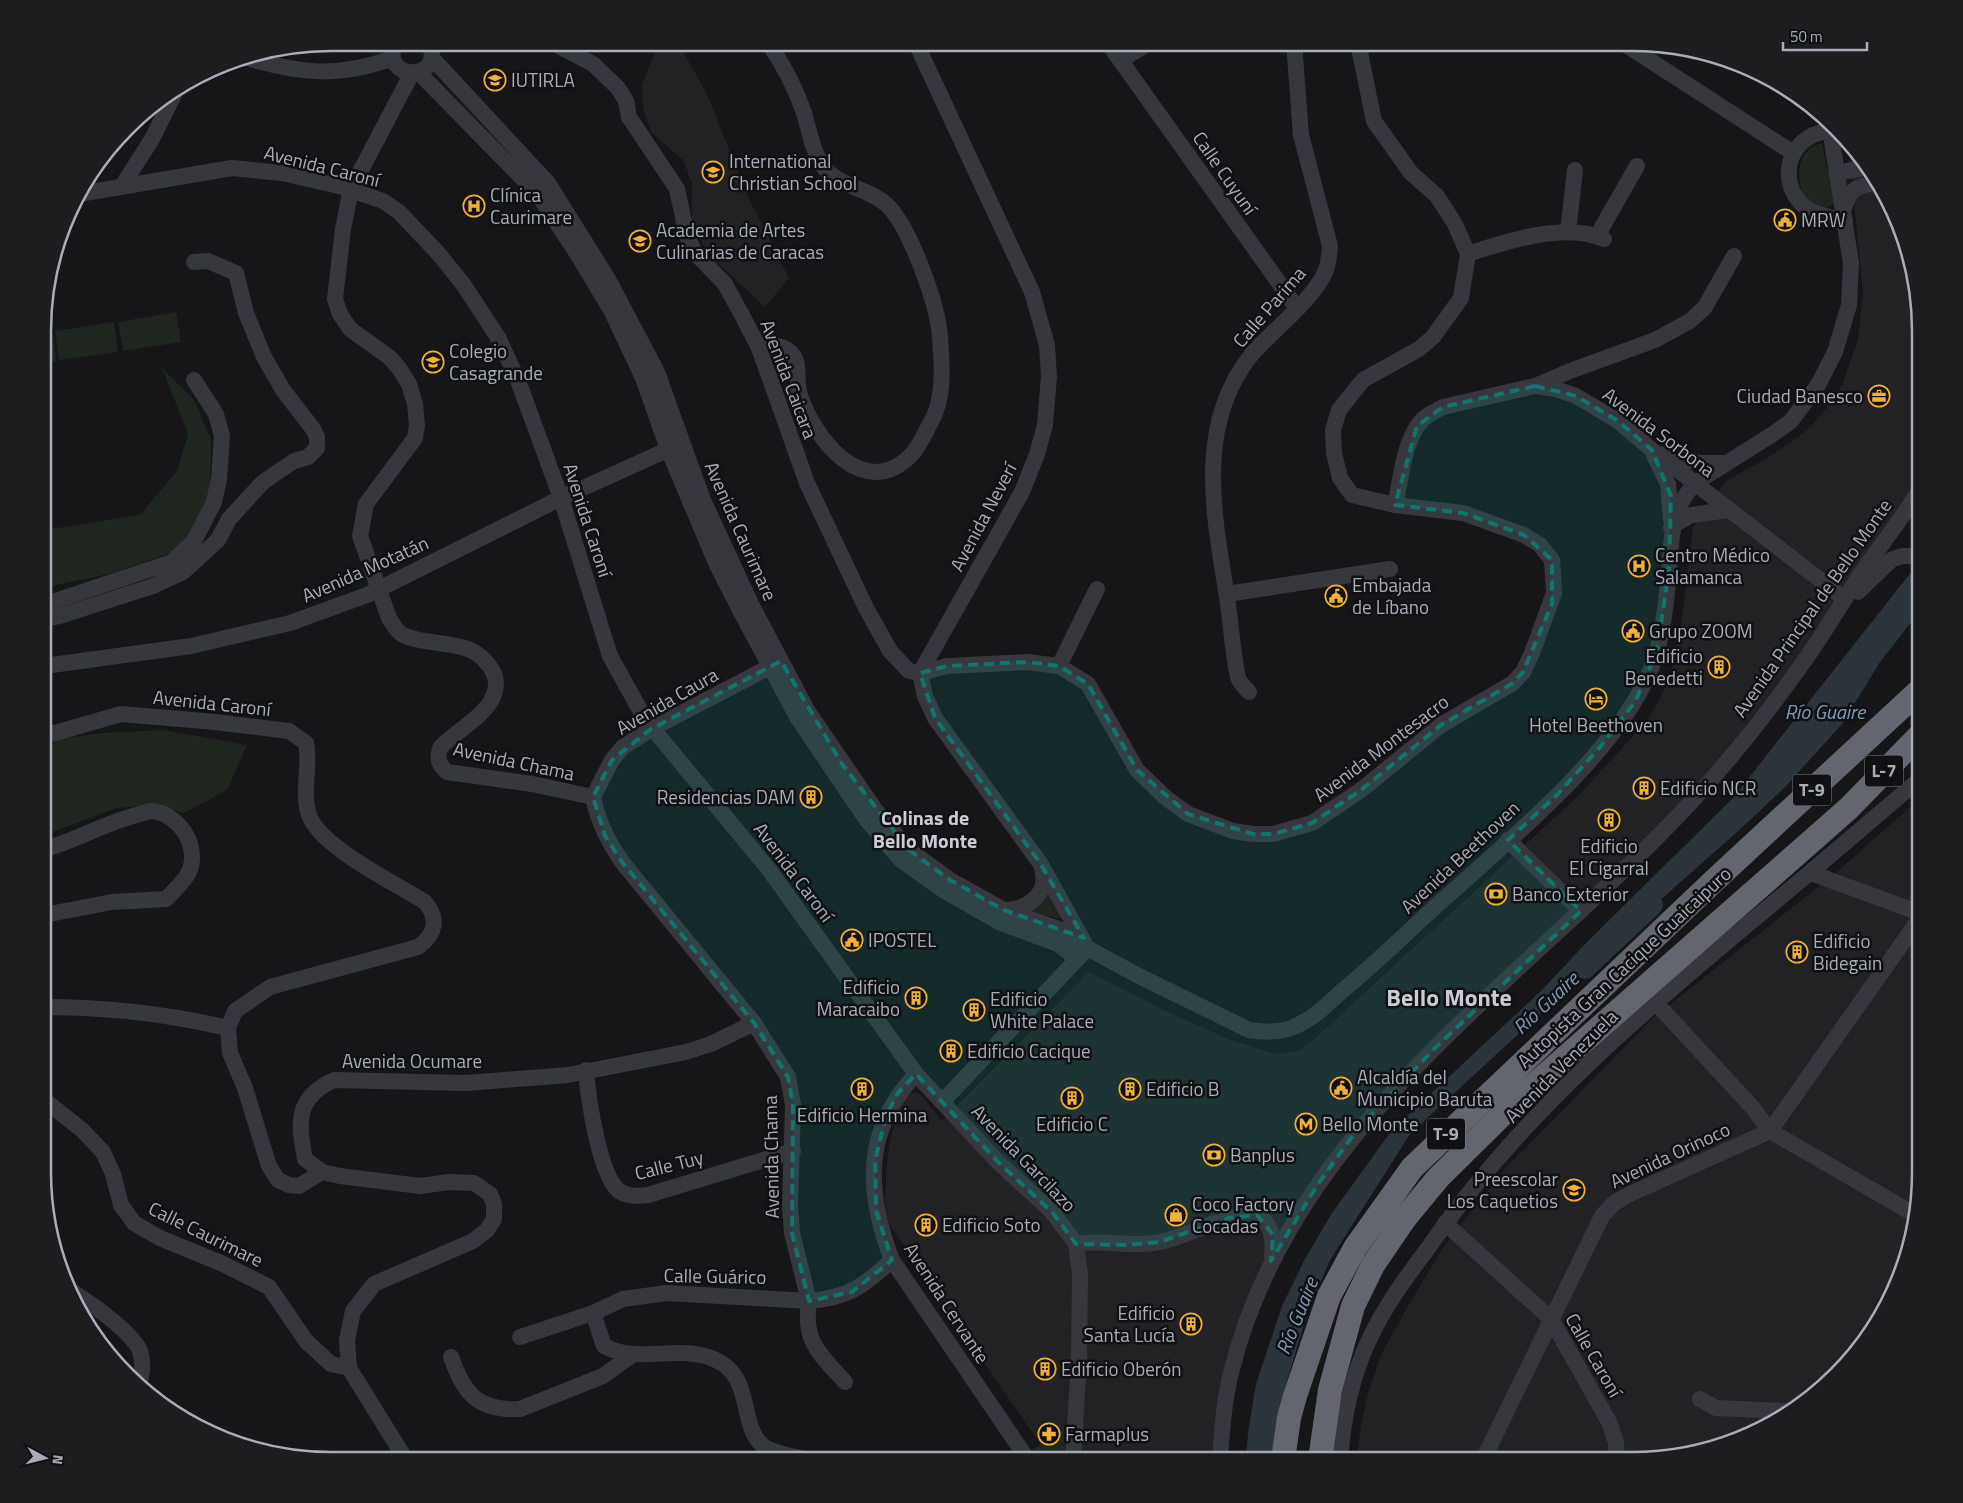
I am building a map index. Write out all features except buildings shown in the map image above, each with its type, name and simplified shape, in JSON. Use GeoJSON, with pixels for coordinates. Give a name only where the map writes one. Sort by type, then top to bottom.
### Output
{"type":"FeatureCollection","features":[{"type":"Feature","properties":{"kind":"highway","name":"Autopista Gran Cacique Guaicaipuro"},"geometry":{"type":"LineString","coordinates":[[1284,1452],[1289,1418],[1295,1396],[1329,1296],[1355,1248],[1412,1168],[1912,695]]}},
{"type":"Feature","properties":{"kind":"highway","name":"Autopista Gran Cacique Guaicaipuro"},"geometry":{"type":"LineString","coordinates":[[1321,1452],[1330,1390],[1353,1306],[1373,1265],[1405,1218],[1438,1178],[1518,1099],[1849,808],[1912,743]]}},
{"type":"Feature","properties":{"kind":"highway","name":"T-9"},"geometry":{"type":"LineString","coordinates":[[1849,808],[1912,759]]}},
{"type":"Feature","properties":{"kind":"highway"},"geometry":{"type":"LineString","coordinates":[[1307,1452],[1314,1393],[1328,1351],[1352,1289],[1373,1265]]}},
{"type":"Feature","properties":{"kind":"street"},"geometry":{"type":"LineString","coordinates":[[258,61],[269,65],[334,73],[366,68],[392,51]]}},
{"type":"Feature","properties":{"kind":"street","name":"Avenida Caurimare"},"geometry":{"type":"LineString","coordinates":[[394,51],[400,69],[415,72],[537,193],[612,312],[675,447],[716,563],[776,664],[842,764],[876,811],[909,850],[950,880],[1004,910],[1064,931],[1082,954]]}},
{"type":"Feature","properties":{"kind":"street","name":"Avenida Chama"},"geometry":{"type":"LineString","coordinates":[[430,51],[426,69],[415,72],[351,189],[343,229],[335,299],[340,314],[350,329],[389,357],[399,368],[413,397],[417,424],[415,438],[409,448],[366,504],[360,536],[389,618],[396,630],[406,636],[459,646],[479,653],[489,664],[496,677],[496,689],[491,702],[440,748],[438,756],[439,765],[446,772],[532,784],[593,797],[597,817],[605,836],[622,862],[754,1023],[788,1077],[793,1104],[790,1206],[792,1233],[809,1301],[806,1321],[811,1340],[845,1382]]}},
{"type":"Feature","properties":{"kind":"street","name":"Avenida Caurimare"},"geometry":{"type":"LineString","coordinates":[[431,51],[548,183],[624,306],[657,372],[675,447]]}},
{"type":"Feature","properties":{"kind":"street","name":"Avenida Caicara"},"geometry":{"type":"LineString","coordinates":[[568,51],[593,64],[618,88],[626,101],[629,117],[677,189],[687,236],[694,253],[725,284],[759,348],[807,483],[866,608],[890,651],[909,671],[920,673]]}},
{"type":"Feature","properties":{"kind":"street"},"geometry":{"type":"LineString","coordinates":[[759,348],[776,345],[788,348],[795,357],[799,391],[814,428],[843,460],[865,471],[878,473],[901,464],[912,454],[936,415],[942,381],[941,352],[939,326],[930,288],[900,222],[887,205],[836,178],[824,167],[816,155],[794,86],[773,51]]}},
{"type":"Feature","properties":{"kind":"street","name":"Avenida Neverí"},"geometry":{"type":"LineString","coordinates":[[920,51],[1032,292],[1047,345],[1049,377],[1044,425],[1037,454],[1022,492],[920,673]]}},
{"type":"Feature","properties":{"kind":"street","name":"Calle Cuyuní"},"geometry":{"type":"LineString","coordinates":[[1114,51],[1297,308]]}},
{"type":"Feature","properties":{"kind":"street"},"geometry":{"type":"LineString","coordinates":[[1121,60],[1136,51]]}},
{"type":"Feature","properties":{"kind":"street","name":"Calle Parima"},"geometry":{"type":"LineString","coordinates":[[1249,692],[1238,679],[1218,539],[1212,461],[1215,435],[1227,398],[1251,356],[1297,308],[1325,273],[1330,246],[1301,135],[1295,51]]}},
{"type":"Feature","properties":{"kind":"street"},"geometry":{"type":"LineString","coordinates":[[1360,51],[1374,121],[1411,173],[1437,196],[1455,224],[1468,254],[1500,244],[1568,232],[1600,238],[1637,166]]}},
{"type":"Feature","properties":{"kind":"street"},"geometry":{"type":"LineString","coordinates":[[1636,51],[1793,153]]}},
{"type":"Feature","properties":{"kind":"street"},"geometry":{"type":"LineString","coordinates":[[122,186],[152,139],[170,102]]}},
{"type":"Feature","properties":{"kind":"street"},"geometry":{"type":"LineString","coordinates":[[1826,129],[1806,139],[1793,153],[1788,170],[1793,193],[1806,208],[1844,216]]}},
{"type":"Feature","properties":{"kind":"street"},"geometry":{"type":"LineString","coordinates":[[1695,483],[1724,463],[1773,434],[1790,421],[1818,385],[1828,368],[1842,333],[1849,305],[1851,263],[1831,134]]}},
{"type":"Feature","properties":{"kind":"street","name":"Avenida Caroní"},"geometry":{"type":"LineString","coordinates":[[88,192],[232,168],[282,173],[351,189],[383,201],[399,212],[438,253],[478,306],[499,339],[515,374],[561,498],[610,656],[651,729],[770,871],[916,1074],[942,1102]]}},
{"type":"Feature","properties":{"kind":"street"},"geometry":{"type":"LineString","coordinates":[[1836,172],[1860,169]]}},
{"type":"Feature","properties":{"kind":"street"},"geometry":{"type":"LineString","coordinates":[[1568,232],[1575,170]]}},
{"type":"Feature","properties":{"kind":"street"},"geometry":{"type":"LineString","coordinates":[[1844,216],[1850,192],[1857,186],[1870,184]]}},
{"type":"Feature","properties":{"kind":"street","name":"Avenida Montesacro"},"geometry":{"type":"LineString","coordinates":[[920,673],[947,666],[1000,663],[1027,662],[1059,666],[1088,684],[1137,770],[1188,814],[1225,828],[1253,834],[1273,834],[1312,823],[1361,790],[1441,725],[1513,683],[1523,672],[1552,604],[1555,581],[1552,560],[1540,545],[1524,535],[1463,513],[1395,505],[1352,495],[1340,478],[1334,453],[1334,430],[1338,410],[1363,380],[1419,349],[1433,337],[1461,298],[1468,254]]}},
{"type":"Feature","properties":{"kind":"street"},"geometry":{"type":"LineString","coordinates":[[1535,386],[1655,340],[1690,321],[1705,307],[1734,256]]}},
{"type":"Feature","properties":{"kind":"street"},"geometry":{"type":"LineString","coordinates":[[51,618],[153,586],[183,572],[218,540],[229,519],[263,482],[294,460],[308,457],[318,448],[317,437],[313,429],[283,390],[264,357],[246,313],[236,273],[208,261],[194,262]]}},
{"type":"Feature","properties":{"kind":"street"},"geometry":{"type":"LineString","coordinates":[[51,603],[172,562],[194,541],[214,502],[219,479],[222,436],[216,414],[194,380]]}},
{"type":"Feature","properties":{"kind":"street","name":"Avenida Sorbona"},"geometry":{"type":"LineString","coordinates":[[1395,505],[1410,443],[1418,426],[1429,414],[1443,407],[1535,386],[1556,389],[1576,396],[1618,421],[1652,450],[1845,599]]}},
{"type":"Feature","properties":{"kind":"street","name":"Avenida Motatán"},"geometry":{"type":"LineString","coordinates":[[51,665],[191,646],[290,624],[379,589],[561,498],[675,447]]}},
{"type":"Feature","properties":{"kind":"street"},"geometry":{"type":"LineString","coordinates":[[1652,450],[1699,462],[1724,463]]}},
{"type":"Feature","properties":{"kind":"street"},"geometry":{"type":"LineString","coordinates":[[1652,450],[1668,484],[1671,528],[1691,515],[1729,510]]}},
{"type":"Feature","properties":{"kind":"street","name":"Avenida Beethoven"},"geometry":{"type":"LineString","coordinates":[[1082,954],[1249,1030],[1266,1032],[1284,1031],[1310,1018],[1349,985],[1508,840],[1574,777],[1635,702],[1652,666],[1656,651],[1667,587],[1671,528],[1686,494],[1695,483]]}},
{"type":"Feature","properties":{"kind":"street","name":"Avenida Principal de Bello Monte"},"geometry":{"type":"LineString","coordinates":[[1221,1452],[1226,1395],[1245,1326],[1271,1262],[1318,1184],[1358,1130],[1434,1049],[1581,911],[1693,800],[1805,659],[1912,501]]}},
{"type":"Feature","properties":{"kind":"street"},"geometry":{"type":"LineString","coordinates":[[1845,599],[1863,589],[1891,560],[1912,557]]}},
{"type":"Feature","properties":{"kind":"street"},"geometry":{"type":"LineString","coordinates":[[1227,594],[1390,569]]}},
{"type":"Feature","properties":{"kind":"street"},"geometry":{"type":"LineString","coordinates":[[1059,666],[1097,589]]}},
{"type":"Feature","properties":{"kind":"street","name":"Avenida Caurimare"},"geometry":{"type":"LineString","coordinates":[[776,664],[797,717],[866,819],[901,860],[943,890],[995,920],[1082,954]]}},
{"type":"Feature","properties":{"kind":"street","name":"Avenida Caura"},"geometry":{"type":"LineString","coordinates":[[593,797],[612,760],[623,748],[651,729],[776,664]]}},
{"type":"Feature","properties":{"kind":"street"},"geometry":{"type":"LineString","coordinates":[[920,673],[925,696],[935,718],[1040,863],[1082,954],[942,1102]]}},
{"type":"Feature","properties":{"kind":"street","name":"Avenida Caroní"},"geometry":{"type":"LineString","coordinates":[[51,731],[121,714],[215,722],[289,731],[306,743],[309,759],[305,798],[309,816],[320,834],[358,862],[425,902],[432,911],[435,925],[428,940],[418,947],[270,987],[235,1011],[228,1028]]}},
{"type":"Feature","properties":{"kind":"street","name":"Avenida Venezuela"},"geometry":{"type":"LineString","coordinates":[[1341,1452],[1346,1410],[1355,1376],[1368,1342],[1383,1311],[1445,1224],[1480,1179],[1546,1104],[1655,1002],[1912,787]]}},
{"type":"Feature","properties":{"kind":"street"},"geometry":{"type":"LineString","coordinates":[[51,848],[113,820],[152,811],[179,823],[188,837],[194,857],[186,879],[166,899],[112,902],[51,914]]}},
{"type":"Feature","properties":{"kind":"street"},"geometry":{"type":"LineString","coordinates":[[1508,840],[1581,911]]}},
{"type":"Feature","properties":{"kind":"street"},"geometry":{"type":"LineString","coordinates":[[1004,910],[1019,909],[1036,899],[1043,887],[1045,877],[1040,863]]}},
{"type":"Feature","properties":{"kind":"street"},"geometry":{"type":"LineString","coordinates":[[1810,873],[1912,910]]}},
{"type":"Feature","properties":{"kind":"street"},"geometry":{"type":"LineString","coordinates":[[1770,1131],[1912,929]]}},
{"type":"Feature","properties":{"kind":"street"},"geometry":{"type":"LineString","coordinates":[[1655,1002],[1752,1108],[1770,1131],[1909,1211]]}},
{"type":"Feature","properties":{"kind":"street"},"geometry":{"type":"LineString","coordinates":[[51,1007],[85,1007],[183,1017],[228,1028],[230,1053],[245,1088],[269,1166],[278,1180],[289,1185],[299,1186],[322,1172],[420,1186],[449,1182],[474,1183],[490,1194],[494,1204],[494,1219],[486,1230],[473,1240],[374,1284],[362,1296],[353,1311],[349,1326],[349,1368],[401,1452]]}},
{"type":"Feature","properties":{"kind":"street","name":"Avenida Ocumare"},"geometry":{"type":"LineString","coordinates":[[322,1172],[305,1159],[299,1127],[308,1098],[320,1086],[334,1080],[466,1083],[537,1079],[686,1052],[712,1044],[754,1023]]}},
{"type":"Feature","properties":{"kind":"street","name":"Calle Tuy"},"geometry":{"type":"LineString","coordinates":[[586,1070],[588,1094],[607,1176],[619,1191],[632,1196],[648,1195],[793,1151]]}},
{"type":"Feature","properties":{"kind":"street","name":"Avenida Cervante"},"geometry":{"type":"LineString","coordinates":[[916,1074],[898,1093],[886,1116],[875,1160],[873,1189],[876,1210],[892,1260],[1023,1452]]}},
{"type":"Feature","properties":{"kind":"street","name":"Avenida Garcilazo"},"geometry":{"type":"LineString","coordinates":[[942,1102],[998,1162],[1052,1212],[1076,1244]]}},
{"type":"Feature","properties":{"kind":"street","name":"Calle Caurimare"},"geometry":{"type":"LineString","coordinates":[[51,1105],[82,1130],[103,1152],[113,1174],[121,1205],[134,1223],[160,1238],[223,1264],[269,1287],[306,1342],[331,1364],[349,1368]]}},
{"type":"Feature","properties":{"kind":"street","name":"Avenida Orinoco"},"geometry":{"type":"LineString","coordinates":[[1487,1452],[1602,1216],[1614,1202],[1770,1131]]}},
{"type":"Feature","properties":{"kind":"street"},"geometry":{"type":"LineString","coordinates":[[1073,1452],[1079,1361],[1080,1273],[1076,1244],[1124,1245],[1160,1242],[1185,1236],[1229,1218],[1248,1213],[1257,1215],[1271,1228],[1273,1236],[1271,1262]]}},
{"type":"Feature","properties":{"kind":"street","name":"Calle Caroní"},"geometry":{"type":"LineString","coordinates":[[1445,1224],[1551,1319],[1609,1422],[1616,1442],[1616,1452]]}},
{"type":"Feature","properties":{"kind":"street"},"geometry":{"type":"LineString","coordinates":[[809,1301],[837,1297],[852,1292],[867,1283],[892,1260]]}},
{"type":"Feature","properties":{"kind":"street","name":"Calle Guárico"},"geometry":{"type":"LineString","coordinates":[[520,1337],[593,1313],[623,1299],[667,1293],[809,1301]]}},
{"type":"Feature","properties":{"kind":"street"},"geometry":{"type":"LineString","coordinates":[[81,1297],[137,1344],[141,1357],[142,1377]]}},
{"type":"Feature","properties":{"kind":"street"},"geometry":{"type":"LineString","coordinates":[[593,1313],[604,1346],[619,1353],[632,1355],[673,1352],[721,1363],[731,1370],[740,1383],[756,1436],[763,1446],[783,1452]]}},
{"type":"Feature","properties":{"kind":"street"},"geometry":{"type":"LineString","coordinates":[[451,1357],[459,1380],[466,1392],[480,1402],[495,1408],[520,1409],[602,1376],[632,1355]]}},
{"type":"Feature","properties":{"kind":"street"},"geometry":{"type":"LineString","coordinates":[[1700,1400],[1716,1408],[1778,1411]]}},
{"type":"Feature","properties":{"kind":"highlighted area"},"geometry":{"type":"Polygon","coordinates":[[[1535,386],[1576,396],[1618,421],[1652,450],[1671,496],[1669,570],[1657,651],[1635,702],[1601,746],[1557,795],[1508,840],[1581,911],[1434,1049],[1357,1130],[1318,1184],[1271,1261],[1273,1235],[1257,1215],[1229,1218],[1160,1242],[1125,1245],[1076,1244],[1052,1212],[998,1162],[916,1074],[898,1093],[886,1116],[875,1161],[876,1210],[892,1260],[852,1292],[809,1301],[792,1233],[793,1105],[788,1077],[754,1023],[622,862],[605,836],[593,797],[612,760],[651,729],[781,661],[842,764],[909,850],[950,880],[1004,910],[1084,938],[1040,863],[935,718],[920,673],[947,666],[1027,662],[1059,666],[1088,684],[1137,770],[1188,814],[1253,834],[1273,834],[1312,823],[1361,790],[1441,725],[1513,683],[1523,672],[1552,604],[1552,560],[1524,535],[1463,513],[1395,505],[1417,426],[1443,407],[1535,386]]]}},
{"type":"Feature","properties":{"kind":"shaded area","name":"International Christian School"},"geometry":{"type":"Polygon","coordinates":[[[656,51],[683,51],[706,92],[748,197],[789,278],[765,307],[707,253],[692,221],[692,183],[683,160],[652,133],[643,109],[642,85],[656,51]]]}},
{"type":"Feature","properties":{"kind":"shaded area"},"geometry":{"type":"Polygon","coordinates":[[[1822,143],[1834,204],[1821,210],[1803,198],[1799,173],[1800,165],[1807,151],[1813,146],[1822,143]]]}},
{"type":"Feature","properties":{"kind":"shaded area"},"geometry":{"type":"Polygon","coordinates":[[[1850,156],[1865,176],[1883,207],[1897,241],[1906,277],[1912,331],[1912,510],[1694,792],[1369,1112],[1255,1293],[1221,1452],[1046,1452],[889,1224],[885,1204],[890,1140],[901,1107],[908,1094],[915,1092],[920,1094],[942,1121],[1089,972],[1165,1011],[1231,1040],[1275,1054],[1296,1052],[1308,1045],[1578,796],[1646,722],[1669,679],[1682,619],[1693,528],[1705,506],[1726,481],[1796,439],[1829,406],[1842,385],[1858,340],[1863,293],[1850,156]]]}},
{"type":"Feature","properties":{"kind":"shaded area"},"geometry":{"type":"Polygon","coordinates":[[[176,312],[181,342],[123,351],[118,322],[176,312]]]}},
{"type":"Feature","properties":{"kind":"shaded area"},"geometry":{"type":"Polygon","coordinates":[[[114,322],[118,352],[59,360],[55,331],[114,322]]]}},
{"type":"Feature","properties":{"kind":"shaded area"},"geometry":{"type":"Polygon","coordinates":[[[51,331],[56,361],[51,362],[51,331]]]}},
{"type":"Feature","properties":{"kind":"shaded area"},"geometry":{"type":"Polygon","coordinates":[[[162,368],[194,400],[211,439],[210,492],[191,536],[170,553],[113,573],[55,585],[51,588],[51,529],[140,515],[177,471],[188,434],[162,368]]]}},
{"type":"Feature","properties":{"kind":"shaded area"},"geometry":{"type":"Polygon","coordinates":[[[162,730],[247,745],[227,790],[184,813],[152,805],[117,808],[51,832],[51,740],[102,733],[162,730]]]}},
{"type":"Feature","properties":{"kind":"shaded area"},"geometry":{"type":"Polygon","coordinates":[[[1912,805],[1911,1190],[1906,1226],[1897,1262],[1883,1296],[1854,1342],[1830,1370],[1787,1405],[1756,1423],[1722,1437],[1686,1446],[1632,1452],[1357,1452],[1368,1393],[1381,1355],[1445,1245],[1504,1170],[1653,1018],[1837,872],[1912,805]]]}},
{"type":"Feature","properties":{"kind":"shaded area"},"geometry":{"type":"Polygon","coordinates":[[[1051,886],[1061,919],[1024,911],[1051,886]]]}},
{"type":"Feature","properties":{"kind":"shaded area"},"geometry":{"type":"Polygon","coordinates":[[[1064,1430],[1064,1452],[1029,1452],[1064,1430]]]}},
{"type":"Feature","properties":{"kind":"water"},"geometry":{"type":"Polygon","coordinates":[[[1912,571],[1912,621],[1880,662],[1842,724],[1786,786],[1746,824],[1623,933],[1551,1004],[1410,1134],[1330,1260],[1308,1311],[1281,1401],[1276,1452],[1247,1452],[1256,1384],[1282,1306],[1305,1259],[1332,1213],[1392,1130],[1541,991],[1588,941],[1732,799],[1912,571]]]}},
{"type":"Feature","properties":{"kind":"waterway","name":"Río Guaire"},"geometry":{"type":"LineString","coordinates":[[1585,969],[1653,905]]}},
{"type":"Feature","properties":{"kind":"place","name":"IUTIRLA"},"geometry":{"type":"Point","coordinates":[495,80]}},
{"type":"Feature","properties":{"kind":"place","name":"International Christian School"},"geometry":{"type":"Point","coordinates":[713,172]}},
{"type":"Feature","properties":{"kind":"place","name":"Clínica Caurimare"},"geometry":{"type":"Point","coordinates":[474,206]}},
{"type":"Feature","properties":{"kind":"place","name":"MRW"},"geometry":{"type":"Point","coordinates":[1785,220]}},
{"type":"Feature","properties":{"kind":"place","name":"Academia de Artes Culinarias de Caracas"},"geometry":{"type":"Point","coordinates":[640,241]}},
{"type":"Feature","properties":{"kind":"place","name":"Colegio Casagrande"},"geometry":{"type":"Point","coordinates":[433,362]}},
{"type":"Feature","properties":{"kind":"place","name":"Ciudad Banesco"},"geometry":{"type":"Point","coordinates":[1879,396]}},
{"type":"Feature","properties":{"kind":"place","name":"Centro Médico Salamanca"},"geometry":{"type":"Point","coordinates":[1639,566]}},
{"type":"Feature","properties":{"kind":"place","name":"Embajada de Líbano"},"geometry":{"type":"Point","coordinates":[1336,596]}},
{"type":"Feature","properties":{"kind":"place","name":"Grupo ZOOM"},"geometry":{"type":"Point","coordinates":[1633,631]}},
{"type":"Feature","properties":{"kind":"place","name":"Edificio Benedetti"},"geometry":{"type":"Point","coordinates":[1719,667]}},
{"type":"Feature","properties":{"kind":"place","name":"Hotel Beethoven"},"geometry":{"type":"Point","coordinates":[1596,699]}},
{"type":"Feature","properties":{"kind":"place","name":"Edificio NCR"},"geometry":{"type":"Point","coordinates":[1644,788]}},
{"type":"Feature","properties":{"kind":"place","name":"Residencias DAM"},"geometry":{"type":"Point","coordinates":[811,797]}},
{"type":"Feature","properties":{"kind":"place","name":"Edificio El Cigarral"},"geometry":{"type":"Point","coordinates":[1609,820]}},
{"type":"Feature","properties":{"kind":"place","name":"Banco Exterior"},"geometry":{"type":"Point","coordinates":[1496,894]}},
{"type":"Feature","properties":{"kind":"place","name":"IPOSTEL"},"geometry":{"type":"Point","coordinates":[852,940]}},
{"type":"Feature","properties":{"kind":"place","name":"Edificio Bidegain"},"geometry":{"type":"Point","coordinates":[1797,952]}},
{"type":"Feature","properties":{"kind":"place","name":"Edificio Maracaibo"},"geometry":{"type":"Point","coordinates":[916,998]}},
{"type":"Feature","properties":{"kind":"place","name":"Edificio White Palace"},"geometry":{"type":"Point","coordinates":[974,1010]}},
{"type":"Feature","properties":{"kind":"place","name":"Edificio Cacique"},"geometry":{"type":"Point","coordinates":[951,1051]}},
{"type":"Feature","properties":{"kind":"place","name":"Alcaldía del Municipio Baruta"},"geometry":{"type":"Point","coordinates":[1341,1088]}},
{"type":"Feature","properties":{"kind":"place","name":"Edificio Hermina"},"geometry":{"type":"Point","coordinates":[862,1089]}},
{"type":"Feature","properties":{"kind":"place","name":"Edificio B"},"geometry":{"type":"Point","coordinates":[1130,1089]}},
{"type":"Feature","properties":{"kind":"place","name":"Edificio C"},"geometry":{"type":"Point","coordinates":[1072,1098]}},
{"type":"Feature","properties":{"kind":"place","name":"Bello Monte"},"geometry":{"type":"Point","coordinates":[1306,1124]}},
{"type":"Feature","properties":{"kind":"place","name":"Banplus"},"geometry":{"type":"Point","coordinates":[1214,1155]}},
{"type":"Feature","properties":{"kind":"place","name":"Preescolar Los Caquetios"},"geometry":{"type":"Point","coordinates":[1574,1190]}},
{"type":"Feature","properties":{"kind":"place","name":"Coco Factory Cocadas"},"geometry":{"type":"Point","coordinates":[1176,1215]}},
{"type":"Feature","properties":{"kind":"place","name":"Edificio Soto"},"geometry":{"type":"Point","coordinates":[926,1225]}},
{"type":"Feature","properties":{"kind":"place","name":"Edificio Santa Lucía"},"geometry":{"type":"Point","coordinates":[1191,1324]}},
{"type":"Feature","properties":{"kind":"place","name":"Edificio Oberón"},"geometry":{"type":"Point","coordinates":[1045,1369]}},
{"type":"Feature","properties":{"kind":"place","name":"Farmaplus"},"geometry":{"type":"Point","coordinates":[1049,1434]}},
{"type":"Feature","properties":{"kind":"district","name":"Colinas de Bello Monte"},"geometry":{"type":"Point","coordinates":[925,830]}},
{"type":"Feature","properties":{"kind":"district","name":"Bello Monte"},"geometry":{"type":"Point","coordinates":[1449,998]}}]}
